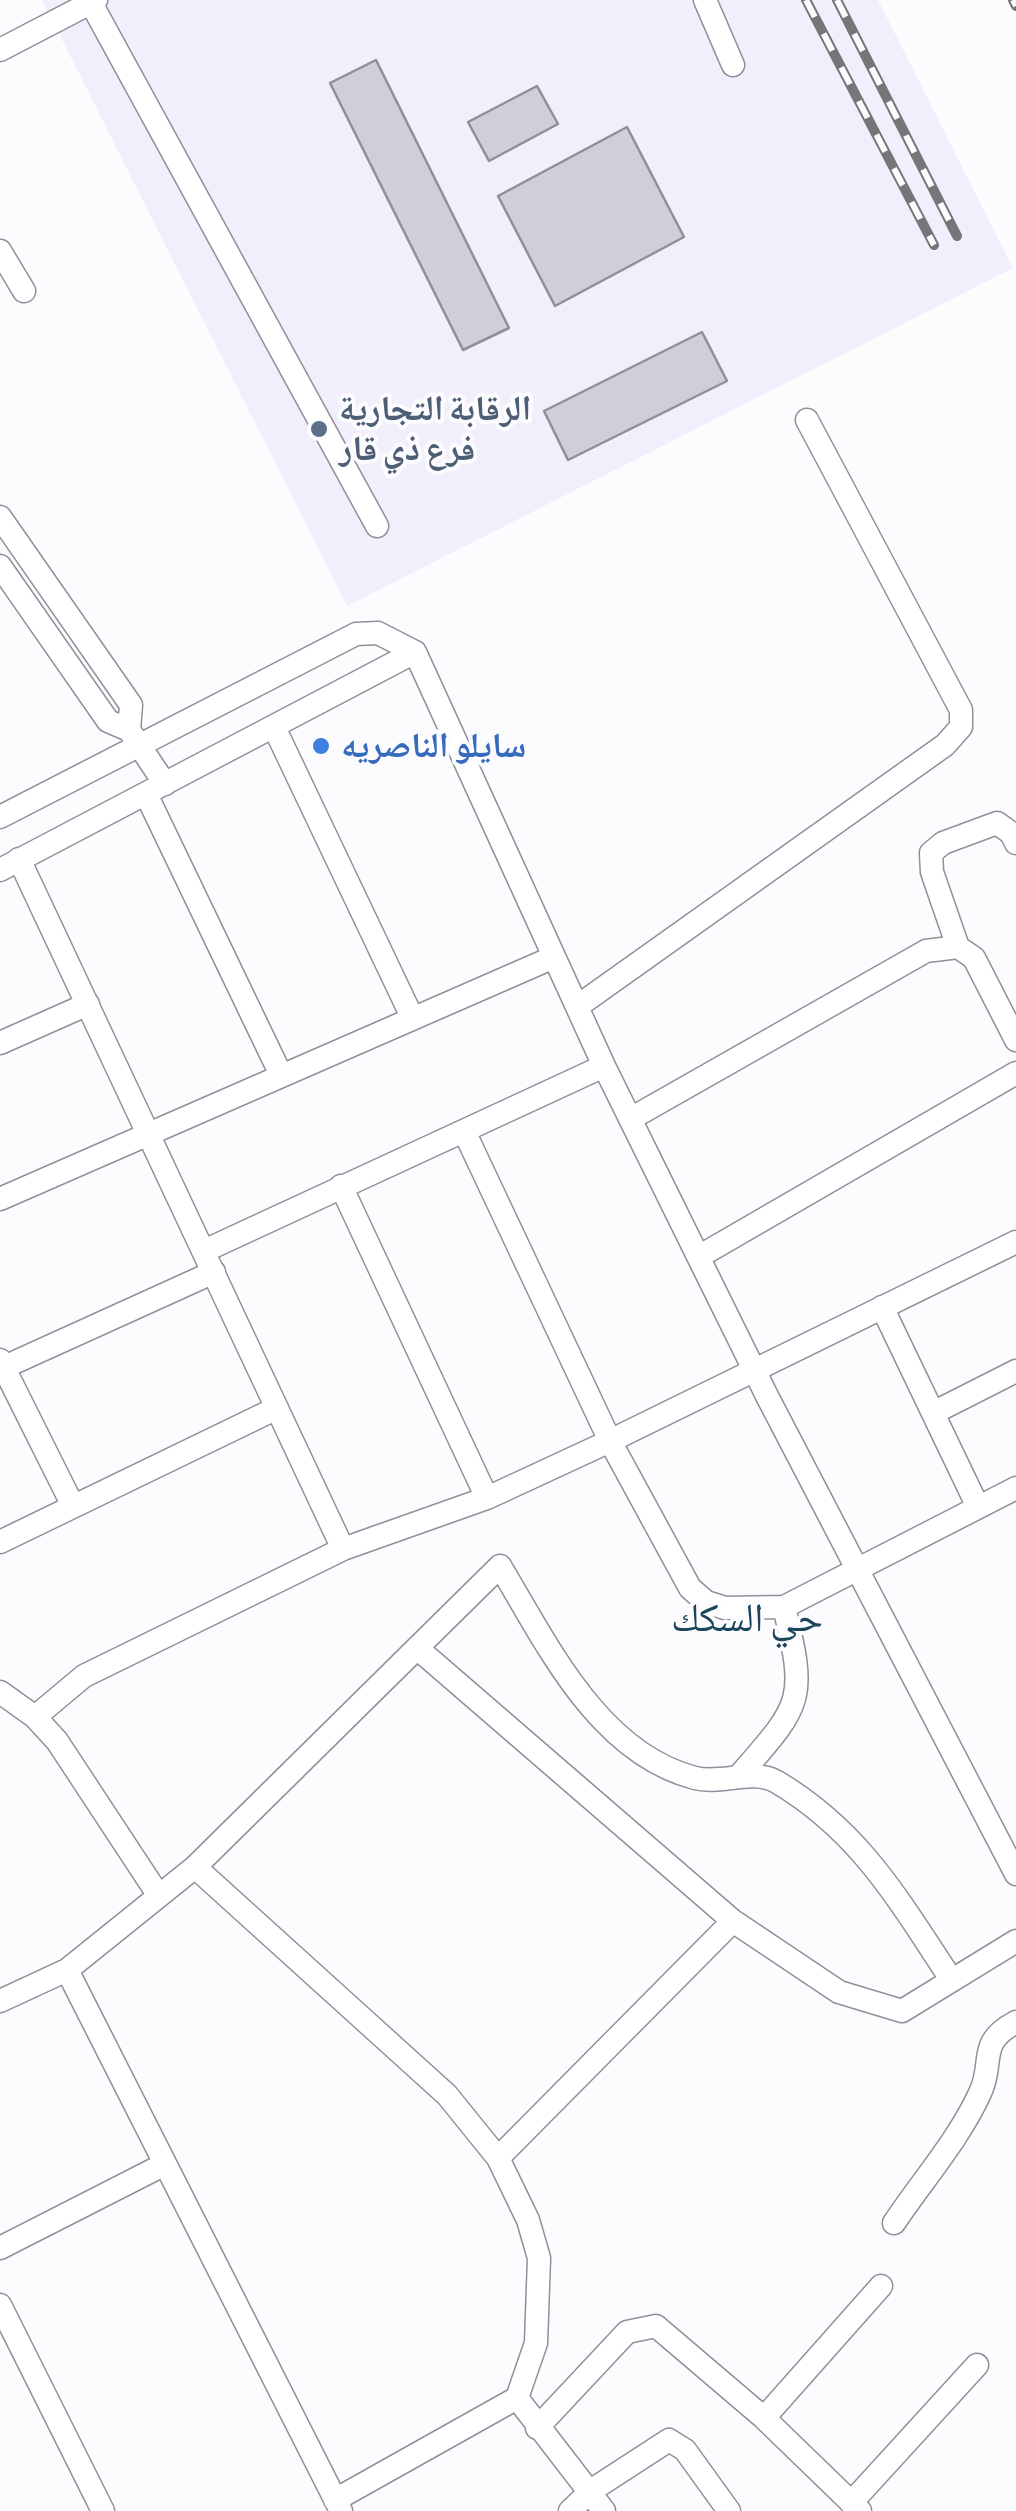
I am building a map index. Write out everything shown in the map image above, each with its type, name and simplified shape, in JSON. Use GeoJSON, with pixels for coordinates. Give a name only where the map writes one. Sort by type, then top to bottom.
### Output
{"type":"FeatureCollection","features":[{"type":"Feature","properties":{"kind":"street"},"geometry":{"type":"LineString","coordinates":[[705,0],[733,65]]}},
{"type":"Feature","properties":{"kind":"street"},"geometry":{"type":"LineString","coordinates":[[0,50],[94,1],[376,526]]}},
{"type":"Feature","properties":{"kind":"street"},"geometry":{"type":"LineString","coordinates":[[0,251],[24,291]]}},
{"type":"Feature","properties":{"kind":"street"},"geometry":{"type":"LineString","coordinates":[[578,1006],[945,745],[961,727],[961,710],[808,420]]}},
{"type":"Feature","properties":{"kind":"street"},"geometry":{"type":"LineString","coordinates":[[0,518],[132,706],[134,737],[281,1075]]}},
{"type":"Feature","properties":{"kind":"street"},"geometry":{"type":"LineString","coordinates":[[0,566],[108,721],[134,737]]}},
{"type":"Feature","properties":{"kind":"street"},"geometry":{"type":"LineString","coordinates":[[0,818],[134,737],[356,634],[378,633],[415,652],[604,1066],[754,1370],[1016,1874]]}},
{"type":"Feature","properties":{"kind":"street"},"geometry":{"type":"LineString","coordinates":[[343,1549],[88,1004],[10,864],[415,652]]}},
{"type":"Feature","properties":{"kind":"street"},"geometry":{"type":"LineString","coordinates":[[274,727],[412,1017]]}},
{"type":"Feature","properties":{"kind":"street"},"geometry":{"type":"LineString","coordinates":[[1016,843],[1011,832],[997,823],[942,842],[931,854],[932,872],[958,947],[974,958],[1016,1040]]}},
{"type":"Feature","properties":{"kind":"street"},"geometry":{"type":"LineString","coordinates":[[632,1118],[926,951],[958,947]]}},
{"type":"Feature","properties":{"kind":"street"},"geometry":{"type":"LineString","coordinates":[[1,1196],[554,957]]}},
{"type":"Feature","properties":{"kind":"street"},"geometry":{"type":"LineString","coordinates":[[0,1043],[88,1004]]}},
{"type":"Feature","properties":{"kind":"street"},"geometry":{"type":"LineString","coordinates":[[73,1506],[1,1366],[209,1262],[341,1186],[604,1066]]}},
{"type":"Feature","properties":{"kind":"street"},"geometry":{"type":"LineString","coordinates":[[700,1256],[1016,1073]]}},
{"type":"Feature","properties":{"kind":"street"},"geometry":{"type":"LineString","coordinates":[[464,1131],[610,1441],[690,1588],[706,1602],[725,1608],[784,1606],[1016,1488]]}},
{"type":"Feature","properties":{"kind":"street"},"geometry":{"type":"LineString","coordinates":[[341,1186],[487,1498]]}},
{"type":"Feature","properties":{"kind":"street"},"geometry":{"type":"LineString","coordinates":[[35,1718],[84,1676],[343,1549],[487,1498],[1016,1242]]}},
{"type":"Feature","properties":{"kind":"street"},"geometry":{"type":"LineString","coordinates":[[882,1307],[978,1507]]}},
{"type":"Feature","properties":{"kind":"street"},"geometry":{"type":"LineString","coordinates":[[933,1413],[1016,1370]]}},
{"type":"Feature","properties":{"kind":"street"},"geometry":{"type":"LineString","coordinates":[[0,1542],[277,1408]]}},
{"type":"Feature","properties":{"kind":"street"},"geometry":{"type":"LineString","coordinates":[[0,2002],[67,1970],[196,1867],[500,1566],[576,1694],[624,1738],[670,1768],[698,1779],[772,1779],[866,1853],[951,1979]]}},
{"type":"Feature","properties":{"kind":"street"},"geometry":{"type":"LineString","coordinates":[[739,1776],[792,1710],[800,1672],[784,1606]]}},
{"type":"Feature","properties":{"kind":"street"},"geometry":{"type":"LineString","coordinates":[[417,1648],[733,1921],[838,1992],[902,2011],[1016,1942]]}},
{"type":"Feature","properties":{"kind":"street"},"geometry":{"type":"LineString","coordinates":[[1,1697],[35,1718],[57,1741],[160,1896]]}},
{"type":"Feature","properties":{"kind":"street"},"geometry":{"type":"LineString","coordinates":[[67,1970],[338,2505],[516,2398],[536,2343],[539,2258],[528,2220],[498,2158],[447,2096],[196,1867]]}},
{"type":"Feature","properties":{"kind":"street"},"geometry":{"type":"LineString","coordinates":[[498,2158],[733,1921]]}},
{"type":"Feature","properties":{"kind":"street"},"geometry":{"type":"LineString","coordinates":[[894,2224],[982,2091],[986,2051],[1000,2030],[1016,2022]]}},
{"type":"Feature","properties":{"kind":"street"},"geometry":{"type":"LineString","coordinates":[[0,2248],[163,2165]]}},
{"type":"Feature","properties":{"kind":"street"},"geometry":{"type":"LineString","coordinates":[[764,2418],[881,2286]]}},
{"type":"Feature","properties":{"kind":"street"},"geometry":{"type":"LineString","coordinates":[[0,2305],[103,2511]]}},
{"type":"Feature","properties":{"kind":"street"},"geometry":{"type":"LineString","coordinates":[[537,2428],[627,2332],[656,2326],[764,2418],[856,2507],[977,2365]]}},
{"type":"Feature","properties":{"kind":"street"},"geometry":{"type":"LineString","coordinates":[[516,2398],[592,2490],[604,2511]]}},
{"type":"Feature","properties":{"kind":"street"},"geometry":{"type":"LineString","coordinates":[[570,2511],[592,2490],[670,2440],[685,2450],[729,2511]]}},
{"type":"Feature","properties":{"kind":"shaded area"},"geometry":{"type":"Polygon","coordinates":[[[42,0],[878,0],[1013,268],[347,606],[42,0]]]}},
{"type":"Feature","properties":{"kind":"building"},"geometry":{"type":"Polygon","coordinates":[[[376,60],[509,328],[463,350],[330,83],[376,60]]]}},
{"type":"Feature","properties":{"kind":"building"},"geometry":{"type":"Polygon","coordinates":[[[537,86],[558,124],[489,161],[468,122],[537,86]]]}},
{"type":"Feature","properties":{"kind":"building"},"geometry":{"type":"Polygon","coordinates":[[[627,127],[684,237],[555,306],[498,196],[627,127]]]}},
{"type":"Feature","properties":{"kind":"building"},"geometry":{"type":"Polygon","coordinates":[[[702,332],[727,381],[568,460],[544,411],[702,332]]]}},
{"type":"Feature","properties":{"kind":"railway"},"geometry":{"type":"LineString","coordinates":[[806,0],[934,245]]}},
{"type":"Feature","properties":{"kind":"railway"},"geometry":{"type":"LineString","coordinates":[[837,0],[957,236]]}},
{"type":"Feature","properties":{"kind":"railway"},"geometry":{"type":"LineString","coordinates":[[1013,0],[1016,6]]}},
{"type":"Feature","properties":{"kind":"place","name":"الرقابة التجارية فرع ذي قار"},"geometry":{"type":"Point","coordinates":[319,429]}},
{"type":"Feature","properties":{"kind":"place","name":"سايلو الناصريه"},"geometry":{"type":"Point","coordinates":[321,746]}},
{"type":"Feature","properties":{"kind":"district","name":"حي السكك"},"geometry":{"type":"Point","coordinates":[747,1619]}}]}
